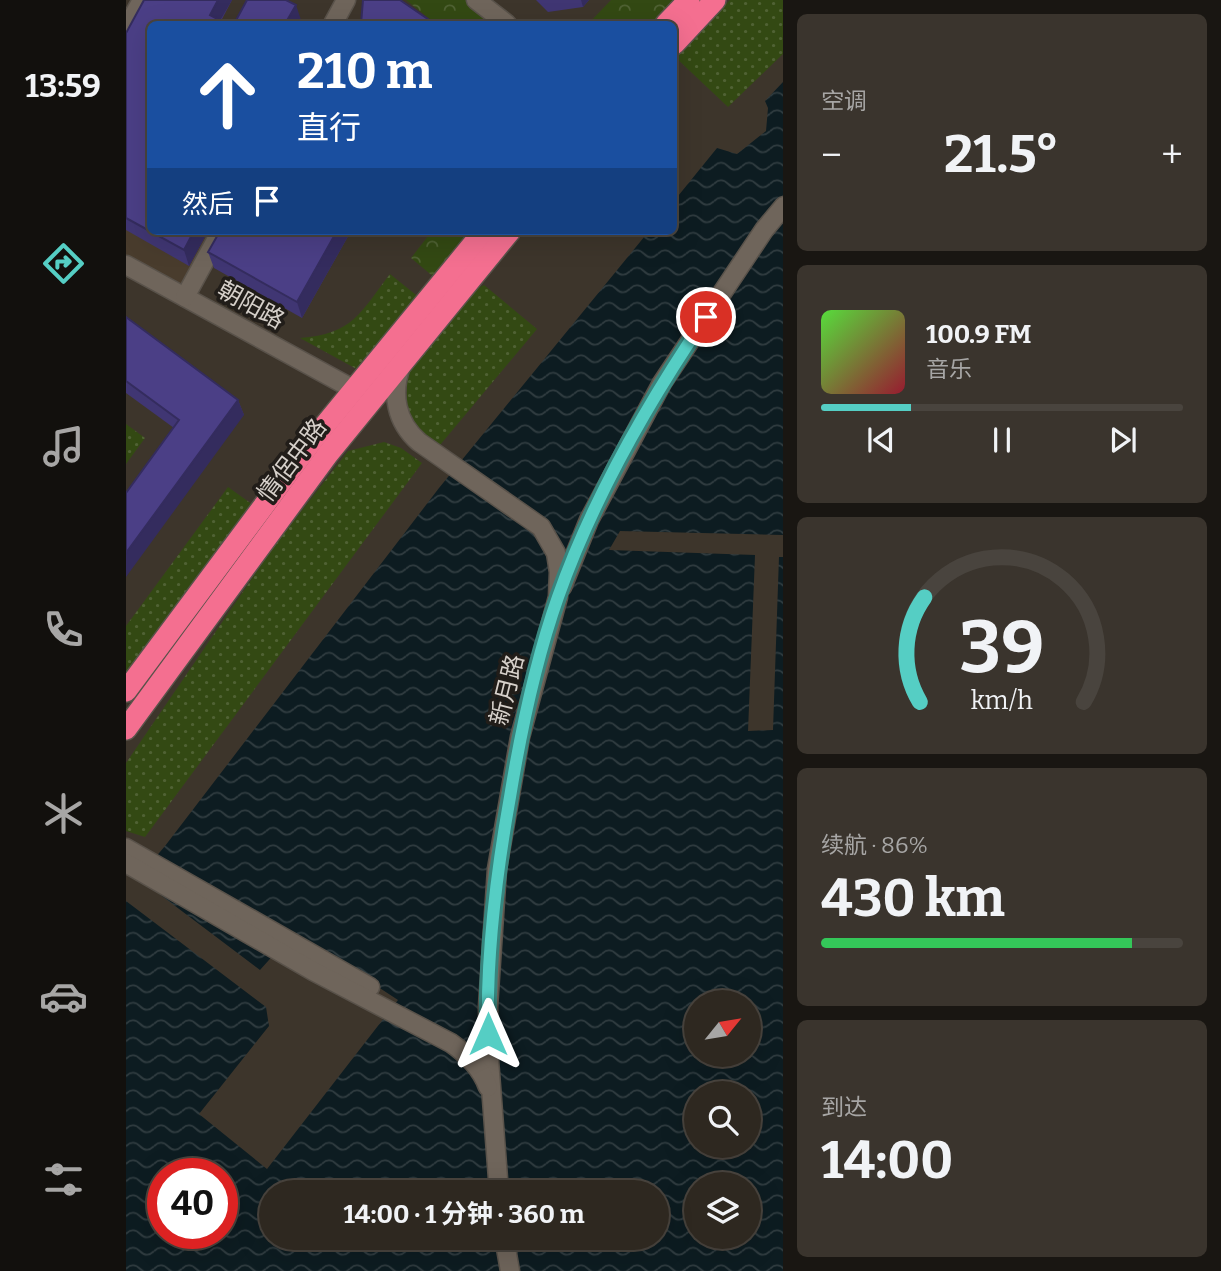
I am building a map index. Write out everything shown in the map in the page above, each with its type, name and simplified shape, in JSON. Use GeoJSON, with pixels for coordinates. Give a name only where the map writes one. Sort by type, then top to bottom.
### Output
{"type":"FeatureCollection","features":[{"type":"Feature","properties":{"kind":"highway"},"geometry":{"type":"LineString","coordinates":[[669,21],[689,0]]}},
{"type":"Feature","properties":{"kind":"highway"},"geometry":{"type":"LineString","coordinates":[[677,41],[715,0]]}},
{"type":"Feature","properties":{"kind":"highway","name":"情侶中路"},"geometry":{"type":"LineString","coordinates":[[126,691],[353,389],[481,235]]}},
{"type":"Feature","properties":{"kind":"highway","name":"情侶中路"},"geometry":{"type":"LineString","coordinates":[[126,729],[328,454],[507,235]]}},
{"type":"Feature","properties":{"kind":"street"},"geometry":{"type":"LineString","coordinates":[[126,29],[142,0]]}},
{"type":"Feature","properties":{"kind":"street"},"geometry":{"type":"LineString","coordinates":[[335,21],[346,0]]}},
{"type":"Feature","properties":{"kind":"street"},"geometry":{"type":"LineString","coordinates":[[476,0],[503,21]]}},
{"type":"Feature","properties":{"kind":"street"},"geometry":{"type":"LineString","coordinates":[[558,597],[589,520],[662,383],[764,230],[783,206]]}},
{"type":"Feature","properties":{"kind":"street"},"geometry":{"type":"LineString","coordinates":[[185,297],[219,235]]}},
{"type":"Feature","properties":{"kind":"street","name":"朝阳路"},"geometry":{"type":"LineString","coordinates":[[126,265],[353,389]]}},
{"type":"Feature","properties":{"kind":"street","name":"新月路"},"geometry":{"type":"LineString","coordinates":[[404,360],[396,388],[401,418],[414,438],[541,527],[556,553],[559,572],[558,597],[520,737],[498,869],[488,1007],[498,1180]]}},
{"type":"Feature","properties":{"kind":"street"},"geometry":{"type":"LineString","coordinates":[[129,857],[445,1028],[489,1060]]}},
{"type":"Feature","properties":{"kind":"street"},"geometry":{"type":"LineString","coordinates":[[129,857],[313,971],[451,1043],[467,1054],[475,1064],[492,1097]]}},
{"type":"Feature","properties":{"kind":"street"},"geometry":{"type":"LineString","coordinates":[[506,1250],[510,1271]]}},
{"type":"Feature","properties":{"kind":"shaded area"},"geometry":{"type":"Polygon","coordinates":[[[126,31],[147,206],[147,235],[208,235],[177,291],[126,264],[126,31]]]}},
{"type":"Feature","properties":{"kind":"green space"},"geometry":{"type":"Polygon","coordinates":[[[406,0],[469,0],[495,21],[432,21],[406,0]]]}},
{"type":"Feature","properties":{"kind":"green space"},"geometry":{"type":"Polygon","coordinates":[[[611,0],[682,0],[663,21],[591,21],[611,0]]]}},
{"type":"Feature","properties":{"kind":"green space"},"geometry":{"type":"Polygon","coordinates":[[[730,0],[783,0],[783,54],[728,107],[677,59],[677,53],[730,0]]]}},
{"type":"Feature","properties":{"kind":"green space"},"geometry":{"type":"Polygon","coordinates":[[[429,235],[472,235],[435,278],[411,258],[429,235]]]}},
{"type":"Feature","properties":{"kind":"green space"},"geometry":{"type":"Polygon","coordinates":[[[390,274],[421,299],[362,372],[300,338],[332,332],[354,319],[390,274]]]}},
{"type":"Feature","properties":{"kind":"green space"},"geometry":{"type":"Polygon","coordinates":[[[484,285],[537,329],[440,445],[406,421],[407,374],[469,292],[484,285]]]}},
{"type":"Feature","properties":{"kind":"green space"},"geometry":{"type":"Polygon","coordinates":[[[126,424],[145,438],[126,464],[126,424]]]}},
{"type":"Feature","properties":{"kind":"green space"},"geometry":{"type":"Polygon","coordinates":[[[384,442],[401,448],[422,463],[145,837],[126,831],[126,763],[272,549],[348,451],[384,442]]]}},
{"type":"Feature","properties":{"kind":"green space"},"geometry":{"type":"Polygon","coordinates":[[[228,487],[256,507],[126,682],[126,626],[228,487]]]}},
{"type":"Feature","properties":{"kind":"water"},"geometry":{"type":"Polygon","coordinates":[[[783,82],[783,1271],[126,1271],[126,901],[266,1007],[269,1026],[199,1114],[267,1169],[398,1000],[294,932],[260,970],[138,878],[439,488],[646,235],[677,235],[677,197],[717,148],[737,154],[766,131],[768,108],[765,101],[783,82]]]}},
{"type":"Feature","properties":{"kind":"pier"},"geometry":{"type":"Polygon","coordinates":[[[620,531],[783,535],[783,557],[779,557],[773,730],[748,731],[755,555],[609,550],[620,531]]]}},
{"type":"Feature","properties":{"kind":"building"},"geometry":{"type":"Polygon","coordinates":[[[144,0],[218,0],[210,15],[221,21],[147,21],[147,230],[126,218],[126,33],[144,0]]]}},
{"type":"Feature","properties":{"kind":"building"},"geometry":{"type":"Polygon","coordinates":[[[247,0],[286,0],[296,5],[287,21],[236,21],[247,0]]]}},
{"type":"Feature","properties":{"kind":"building"},"geometry":{"type":"Polygon","coordinates":[[[363,0],[400,0],[431,21],[361,21],[363,0]]]}},
{"type":"Feature","properties":{"kind":"building"},"geometry":{"type":"Polygon","coordinates":[[[157,235],[192,235],[184,250],[157,235]]]}},
{"type":"Feature","properties":{"kind":"building"},"geometry":{"type":"Polygon","coordinates":[[[218,235],[335,235],[297,302],[208,252],[218,235]]]}},
{"type":"Feature","properties":{"kind":"building"},"geometry":{"type":"Polygon","coordinates":[[[126,317],[238,400],[126,553],[126,493],[179,420],[126,381],[126,317]]]}},
{"type":"Feature","properties":{"kind":"route"},"geometry":{"type":"LineString","coordinates":[[488,1034],[491,949],[498,869],[520,737],[558,597],[589,520],[662,383],[706,317]]}}]}
